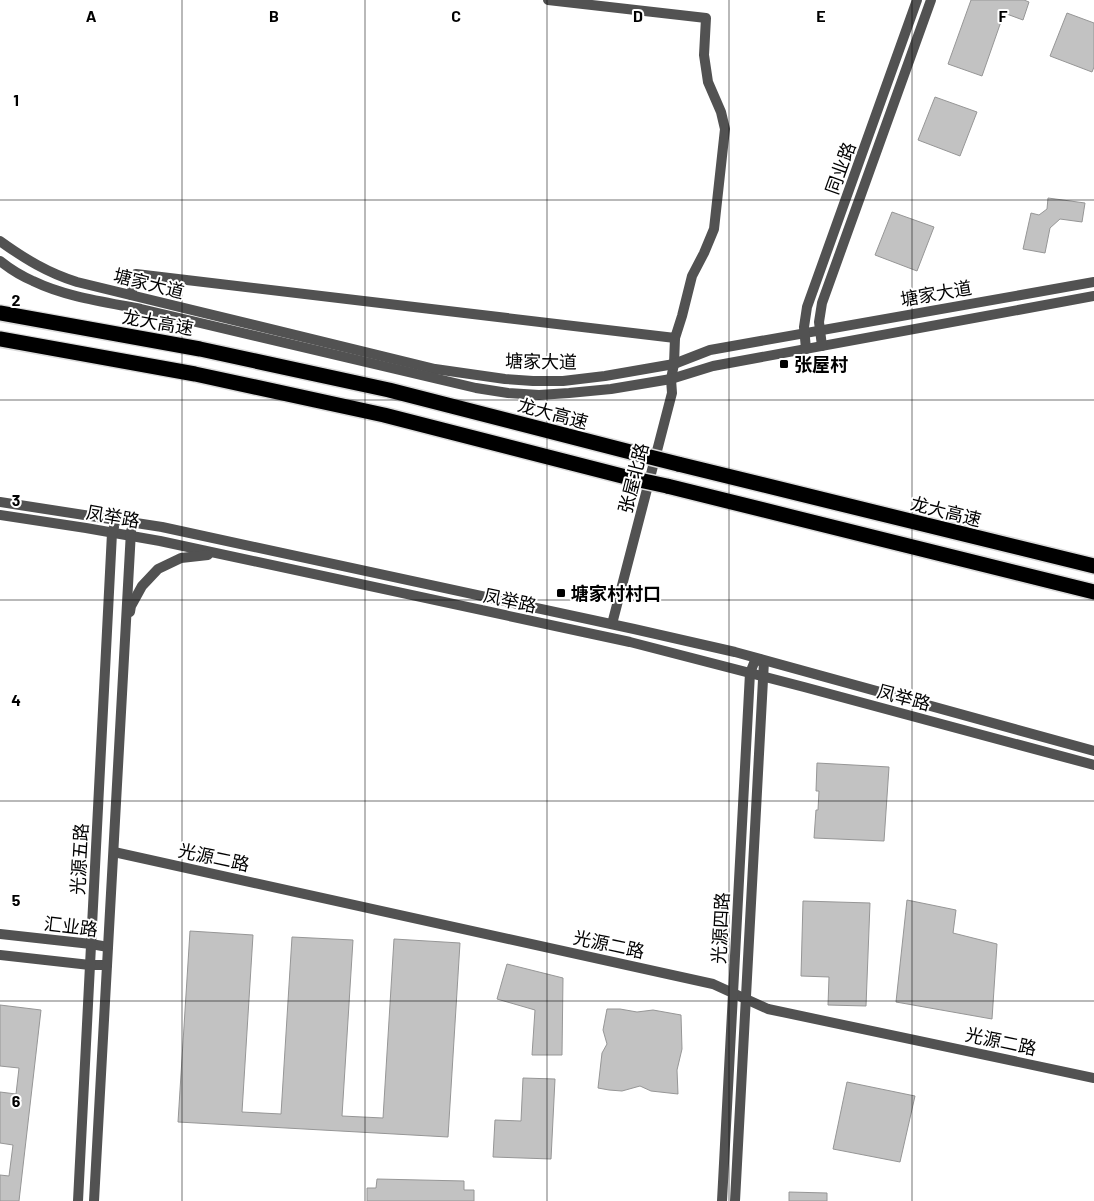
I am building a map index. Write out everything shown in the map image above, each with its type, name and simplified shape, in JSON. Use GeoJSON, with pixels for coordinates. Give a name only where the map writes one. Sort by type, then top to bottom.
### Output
{"type":"FeatureCollection","features":[{"type":"Feature","properties":{"kind":"highway","name":"龙大高速"},"geometry":{"type":"LineString","coordinates":[[0,313],[200,349],[389,390],[678,464],[1094,566]]}},
{"type":"Feature","properties":{"kind":"highway"},"geometry":{"type":"LineString","coordinates":[[5,340],[195,374],[374,413],[1094,592]]}},
{"type":"Feature","properties":{"kind":"street","name":"张屋北路"},"geometry":{"type":"LineString","coordinates":[[548,0],[706,18],[704,55],[708,82],[721,112],[725,129],[714,229],[692,276],[675,338],[671,380],[672,393],[612,624]]}},
{"type":"Feature","properties":{"kind":"street","name":"同业路"},"geometry":{"type":"LineString","coordinates":[[806,349],[805,317],[810,300],[917,0]]}},
{"type":"Feature","properties":{"kind":"street","name":"同业路"},"geometry":{"type":"LineString","coordinates":[[822,346],[819,314],[822,303],[930,0]]}},
{"type":"Feature","properties":{"kind":"street","name":"塘家大道"},"geometry":{"type":"LineString","coordinates":[[0,241],[38,267],[77,282],[435,369],[533,381],[563,381],[605,376],[674,364],[710,350],[1094,282]]}},
{"type":"Feature","properties":{"kind":"street","name":"塘家大道"},"geometry":{"type":"LineString","coordinates":[[0,261],[32,281],[55,290],[476,388],[539,395],[611,390],[671,380],[713,366],[1094,296]]}},
{"type":"Feature","properties":{"kind":"street"},"geometry":{"type":"LineString","coordinates":[[131,295],[136,274],[675,338]]}},
{"type":"Feature","properties":{"kind":"street","name":"凤举路"},"geometry":{"type":"LineString","coordinates":[[0,502],[171,529],[612,624],[734,652],[1094,750]]}},
{"type":"Feature","properties":{"kind":"street","name":"凤举路"},"geometry":{"type":"LineString","coordinates":[[0,515],[112,532],[227,555],[630,642],[1094,765]]}},
{"type":"Feature","properties":{"kind":"street"},"geometry":{"type":"LineString","coordinates":[[112,532],[114,526],[120,520]]}},
{"type":"Feature","properties":{"kind":"street","name":"光源五路"},"geometry":{"type":"LineString","coordinates":[[94,1201],[132,522]]}},
{"type":"Feature","properties":{"kind":"street","name":"光源五路"},"geometry":{"type":"LineString","coordinates":[[78,1201],[112,532]]}},
{"type":"Feature","properties":{"kind":"street"},"geometry":{"type":"LineString","coordinates":[[126,625],[132,606],[142,586],[158,569],[181,558],[203,555],[227,555]]}},
{"type":"Feature","properties":{"kind":"street"},"geometry":{"type":"LineString","coordinates":[[750,673],[754,663],[761,660]]}},
{"type":"Feature","properties":{"kind":"street","name":"光源四路"},"geometry":{"type":"LineString","coordinates":[[735,1201],[763,676],[761,660]]}},
{"type":"Feature","properties":{"kind":"street","name":"光源四路"},"geometry":{"type":"LineString","coordinates":[[722,1201],[750,673]]}},
{"type":"Feature","properties":{"kind":"street","name":"光源二路"},"geometry":{"type":"LineString","coordinates":[[114,852],[713,984],[768,1009],[1094,1078]]}},
{"type":"Feature","properties":{"kind":"street","name":"汇业路"},"geometry":{"type":"LineString","coordinates":[[0,934],[91,944],[108,948]]}},
{"type":"Feature","properties":{"kind":"street","name":"汇业路"},"geometry":{"type":"LineString","coordinates":[[0,955],[90,965],[107,964]]}},
{"type":"Feature","properties":{"kind":"building"},"geometry":{"type":"Polygon","coordinates":[[[971,0],[1024,0],[1029,2],[1023,20],[1004,13],[982,76],[948,64],[971,0]]]}},
{"type":"Feature","properties":{"kind":"building"},"geometry":{"type":"Polygon","coordinates":[[[1067,13],[1094,23],[1094,67],[1092,72],[1050,56],[1067,13]]]}},
{"type":"Feature","properties":{"kind":"building"},"geometry":{"type":"Polygon","coordinates":[[[935,97],[977,112],[960,156],[918,140],[935,97]]]}},
{"type":"Feature","properties":{"kind":"building"},"geometry":{"type":"Polygon","coordinates":[[[1048,198],[1085,203],[1082,222],[1060,219],[1050,228],[1045,253],[1023,249],[1031,213],[1039,215],[1047,209],[1048,198]]]}},
{"type":"Feature","properties":{"kind":"building"},"geometry":{"type":"Polygon","coordinates":[[[892,212],[934,227],[917,271],[875,255],[892,212]]]}},
{"type":"Feature","properties":{"kind":"building"},"geometry":{"type":"Polygon","coordinates":[[[817,763],[889,767],[884,841],[814,838],[819,791],[816,791],[817,763]]]}},
{"type":"Feature","properties":{"kind":"building"},"geometry":{"type":"Polygon","coordinates":[[[907,900],[956,910],[953,933],[997,944],[992,1019],[896,1002],[907,900]]]}},
{"type":"Feature","properties":{"kind":"building"},"geometry":{"type":"Polygon","coordinates":[[[803,901],[870,903],[866,1006],[828,1005],[829,977],[801,976],[803,901]]]}},
{"type":"Feature","properties":{"kind":"building"},"geometry":{"type":"Polygon","coordinates":[[[190,931],[253,935],[242,1112],[281,1114],[292,937],[353,940],[342,1116],[383,1118],[394,939],[460,943],[448,1137],[178,1122],[190,931]]]}},
{"type":"Feature","properties":{"kind":"building"},"geometry":{"type":"Polygon","coordinates":[[[507,964],[563,978],[562,1055],[532,1055],[535,1010],[497,999],[507,964]]]}},
{"type":"Feature","properties":{"kind":"building"},"geometry":{"type":"Polygon","coordinates":[[[0,1005],[41,1010],[19,1201],[0,1201],[0,1175],[9,1176],[13,1145],[0,1143],[0,1092],[16,1094],[19,1068],[0,1066],[0,1005]]]}},
{"type":"Feature","properties":{"kind":"building"},"geometry":{"type":"Polygon","coordinates":[[[607,1009],[637,1012],[653,1010],[681,1015],[682,1049],[677,1070],[678,1094],[651,1091],[640,1086],[622,1091],[598,1088],[602,1053],[607,1044],[603,1030],[607,1009]]]}},
{"type":"Feature","properties":{"kind":"building"},"geometry":{"type":"Polygon","coordinates":[[[523,1078],[555,1079],[551,1159],[493,1157],[495,1120],[521,1121],[523,1078]]]}},
{"type":"Feature","properties":{"kind":"building"},"geometry":{"type":"Polygon","coordinates":[[[847,1082],[915,1096],[900,1162],[833,1149],[847,1082]]]}},
{"type":"Feature","properties":{"kind":"building"},"geometry":{"type":"Polygon","coordinates":[[[377,1179],[464,1181],[464,1190],[474,1190],[474,1201],[367,1201],[367,1188],[376,1188],[377,1179]]]}},
{"type":"Feature","properties":{"kind":"building"},"geometry":{"type":"Polygon","coordinates":[[[789,1192],[827,1193],[827,1201],[789,1201],[789,1192]]]}},
{"type":"Feature","properties":{"kind":"place","name":"张屋村"},"geometry":{"type":"Point","coordinates":[784,364]}},
{"type":"Feature","properties":{"kind":"place","name":"塘家村村口"},"geometry":{"type":"Point","coordinates":[561,593]}}]}
